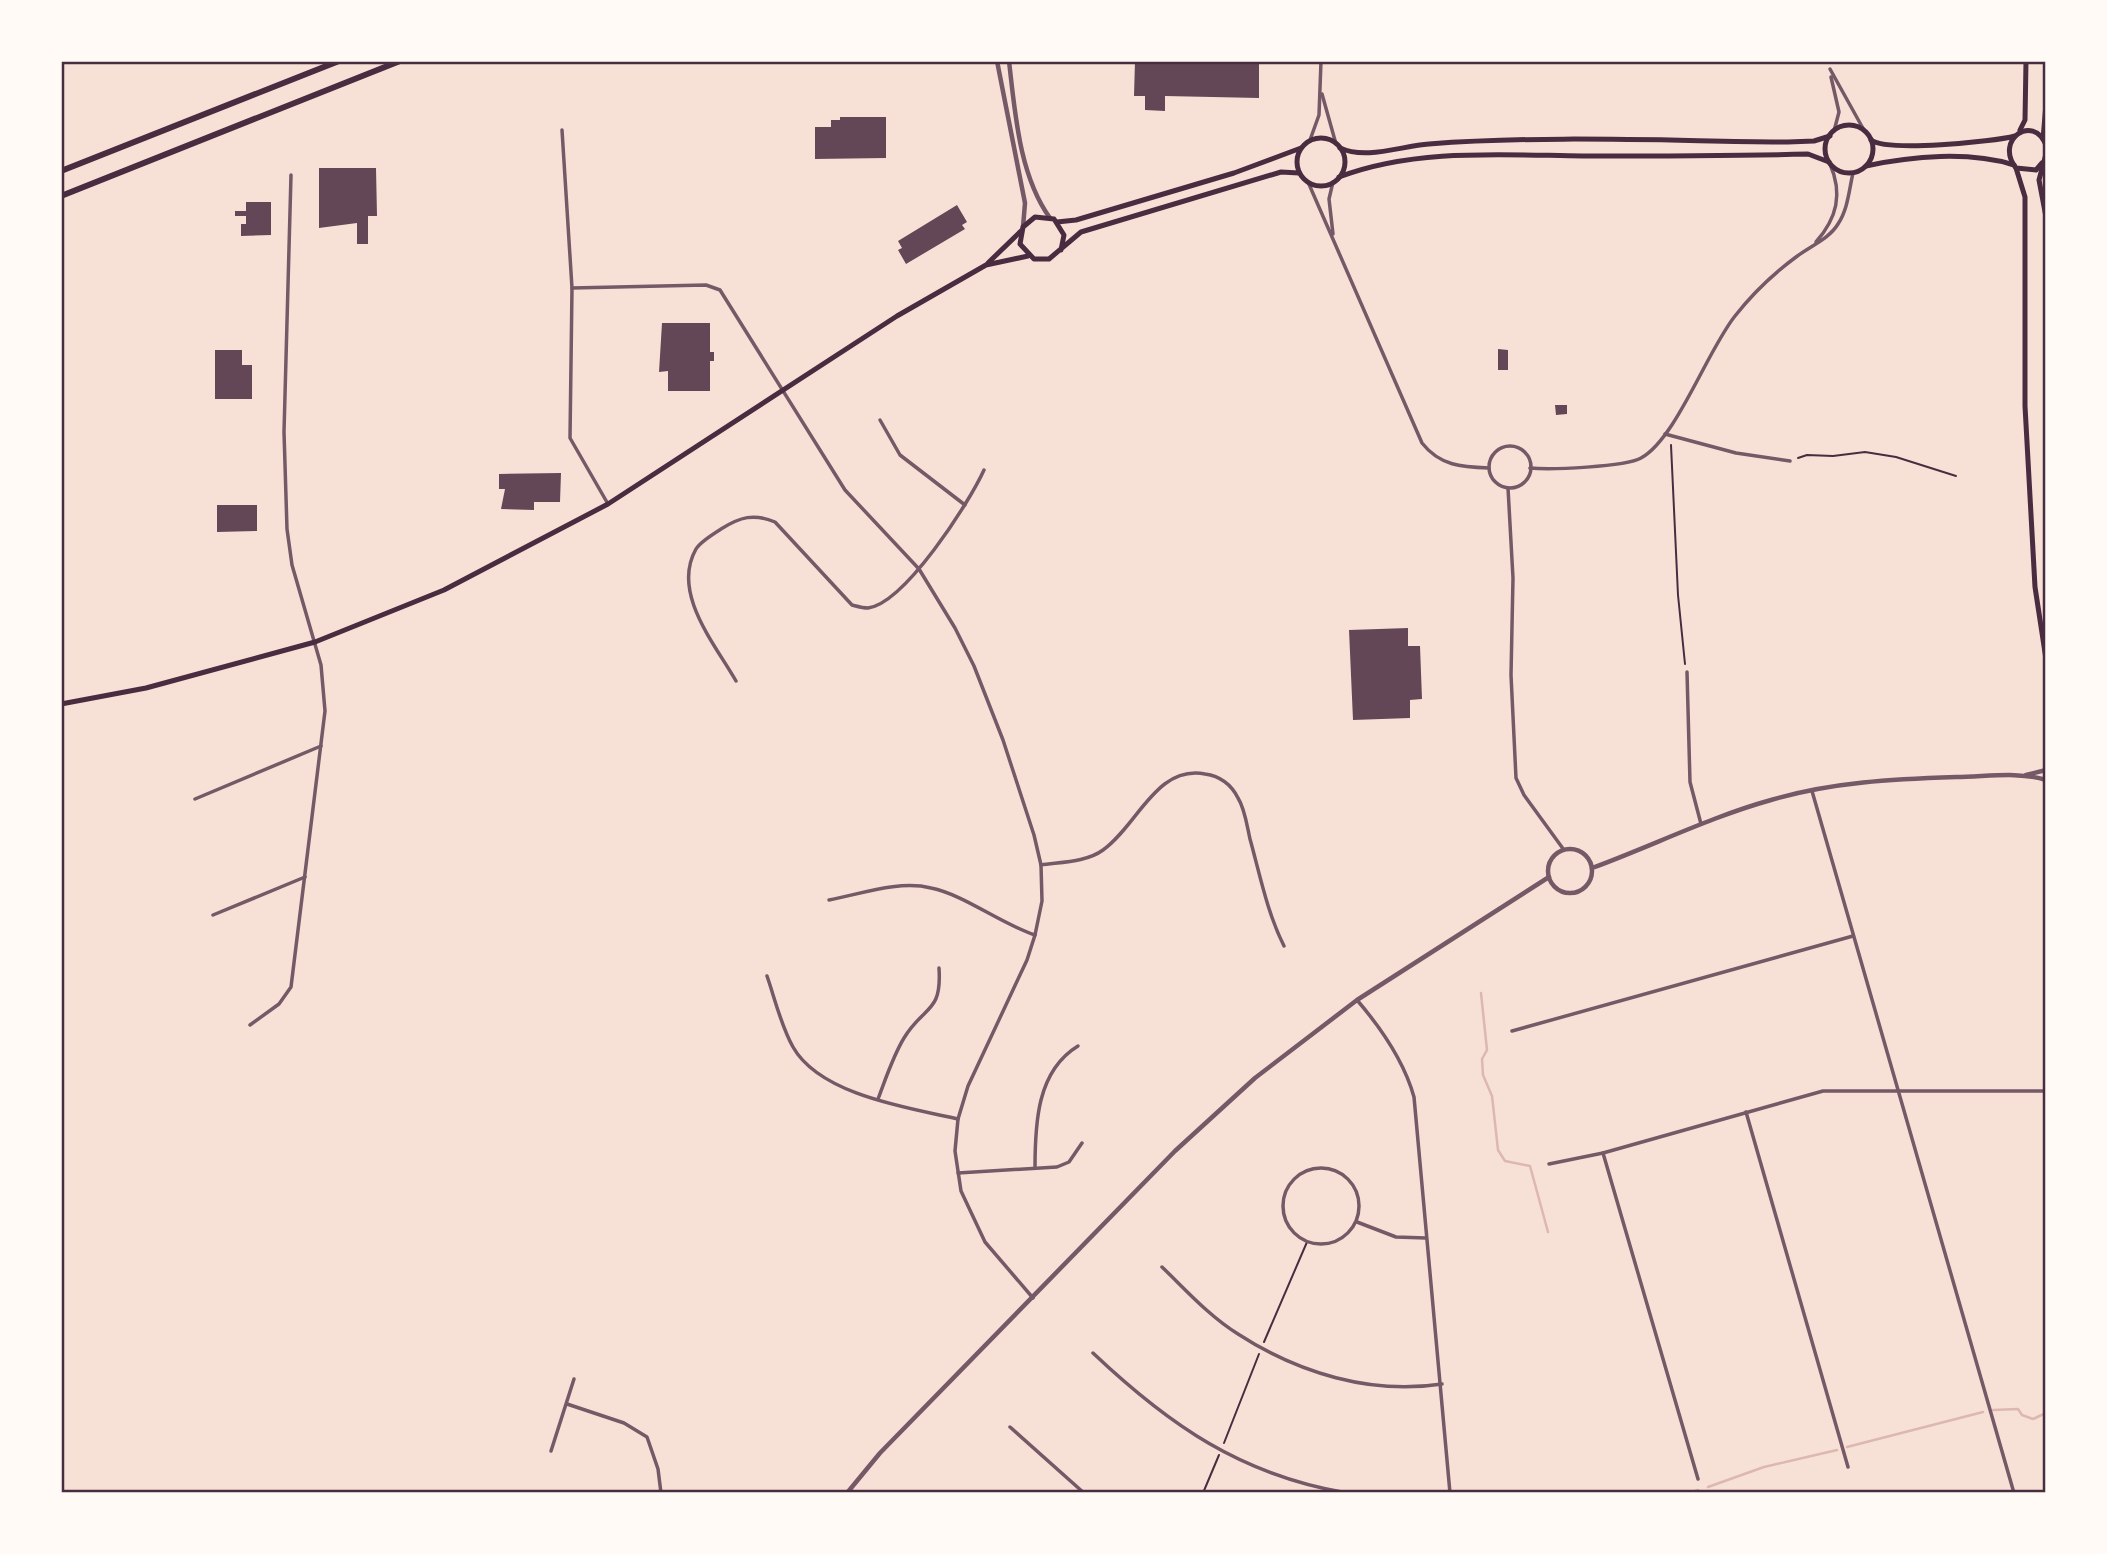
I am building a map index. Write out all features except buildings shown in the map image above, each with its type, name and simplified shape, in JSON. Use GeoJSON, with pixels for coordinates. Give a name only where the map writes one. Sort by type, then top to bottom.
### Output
{"type":"FeatureCollection","features":[{"type":"Feature","properties":{"kind":"highway"},"geometry":{"type":"LineString","coordinates":[[61,171],[339,61]]}},
{"type":"Feature","properties":{"kind":"highway"},"geometry":{"type":"LineString","coordinates":[[61,196],[400,61]]}},
{"type":"Feature","properties":{"kind":"main road"},"geometry":{"type":"LineString","coordinates":[[2026,61],[2025,120],[2010,148],[2025,197],[2025,406],[2035,587],[2046,659]]}},
{"type":"Feature","properties":{"kind":"main road"},"geometry":{"type":"LineString","coordinates":[[2045,142],[2046,104]]}},
{"type":"Feature","properties":{"kind":"main road"},"geometry":{"type":"LineString","coordinates":[[1057,222],[1076,220],[1234,173],[1301,148],[1310,140],[1324,139],[1359,154],[1430,144],[1490,141],[1788,142],[1852,126],[1865,132],[1878,145],[1987,143],[2030,131],[2045,142]]}},
{"type":"Feature","properties":{"kind":"main road"},"geometry":{"type":"LineString","coordinates":[[1830,163],[1825,149],[1832,133]]}},
{"type":"Feature","properties":{"kind":"main road"},"geometry":{"type":"LineString","coordinates":[[1866,166],[1872,157],[1871,140]]}},
{"type":"Feature","properties":{"kind":"main road"},"geometry":{"type":"LineString","coordinates":[[1338,146],[1344,165],[1339,177]]}},
{"type":"Feature","properties":{"kind":"main road"},"geometry":{"type":"LineString","coordinates":[[1301,148],[1297,158],[1299,173],[1308,182],[1319,186],[1362,169],[1402,162],[1490,155],[1808,154],[1830,163],[1839,171],[1853,173],[1866,166],[1912,158],[1995,160],[2035,170],[2042,163]]}},
{"type":"Feature","properties":{"kind":"main road"},"geometry":{"type":"LineString","coordinates":[[2046,154],[2039,180],[2046,217]]}},
{"type":"Feature","properties":{"kind":"main road"},"geometry":{"type":"LineString","coordinates":[[1022,229],[1020,244],[1028,256],[1034,259],[1049,259],[1081,232],[1281,172],[1299,173]]}},
{"type":"Feature","properties":{"kind":"main road"},"geometry":{"type":"LineString","coordinates":[[61,705],[146,688],[315,642],[444,590],[608,504],[782,388],[897,316],[986,265],[1035,217],[1050,218],[1057,222],[1064,235],[1061,250]]}},
{"type":"Feature","properties":{"kind":"main road"},"geometry":{"type":"LineString","coordinates":[[986,265],[1028,256]]}},
{"type":"Feature","properties":{"kind":"street"},"geometry":{"type":"LineString","coordinates":[[997,61],[1025,203],[1022,229]]}},
{"type":"Feature","properties":{"kind":"street"},"geometry":{"type":"LineString","coordinates":[[1009,61],[1027,165],[1038,200],[1050,218]]}},
{"type":"Feature","properties":{"kind":"street"},"geometry":{"type":"LineString","coordinates":[[1310,140],[1316,130],[1321,92],[1321,61]]}},
{"type":"Feature","properties":{"kind":"street"},"geometry":{"type":"LineString","coordinates":[[1828,61],[1839,112],[1832,133]]}},
{"type":"Feature","properties":{"kind":"street"},"geometry":{"type":"LineString","coordinates":[[1830,69],[1865,132]]}},
{"type":"Feature","properties":{"kind":"street"},"geometry":{"type":"LineString","coordinates":[[1321,92],[1338,146]]}},
{"type":"Feature","properties":{"kind":"street"},"geometry":{"type":"LineString","coordinates":[[562,130],[572,288],[570,438],[608,504]]}},
{"type":"Feature","properties":{"kind":"street"},"geometry":{"type":"LineString","coordinates":[[1814,244],[1829,226],[1837,205],[1837,185],[1830,163]]}},
{"type":"Feature","properties":{"kind":"street"},"geometry":{"type":"LineString","coordinates":[[1530,468],[1627,464],[1652,451],[1665,434],[1711,351],[1733,318],[1758,288],[1829,235],[1842,217],[1853,173]]}},
{"type":"Feature","properties":{"kind":"street"},"geometry":{"type":"LineString","coordinates":[[250,1025],[279,1004],[291,987],[325,711],[321,665],[292,565],[287,529],[284,432],[291,175]]}},
{"type":"Feature","properties":{"kind":"street"},"geometry":{"type":"LineString","coordinates":[[1308,182],[1422,443],[1429,452],[1449,464],[1489,468]]}},
{"type":"Feature","properties":{"kind":"street"},"geometry":{"type":"LineString","coordinates":[[1333,182],[1329,199],[1333,240]]}},
{"type":"Feature","properties":{"kind":"street"},"geometry":{"type":"LineString","coordinates":[[572,288],[706,285],[720,289],[845,490],[919,569],[974,666],[1003,740],[1041,865],[1042,901],[1035,935],[1016,984],[968,1086],[958,1119],[955,1151],[961,1191],[985,1242],[1033,1298]]}},
{"type":"Feature","properties":{"kind":"street"},"geometry":{"type":"LineString","coordinates":[[880,420],[900,455],[965,505]]}},
{"type":"Feature","properties":{"kind":"street"},"geometry":{"type":"LineString","coordinates":[[1665,434],[1736,453],[1790,461]]}},
{"type":"Feature","properties":{"kind":"street"},"geometry":{"type":"LineString","coordinates":[[1509,446],[1524,452],[1530,468],[1525,482],[1508,488],[1495,482],[1489,468],[1495,453],[1509,446]]}},
{"type":"Feature","properties":{"kind":"street"},"geometry":{"type":"LineString","coordinates":[[736,681],[688,593],[688,570],[697,547],[722,528],[747,515],[762,516],[775,522],[852,605],[867,608],[880,603],[919,569],[965,505],[984,470]]}},
{"type":"Feature","properties":{"kind":"street"},"geometry":{"type":"LineString","coordinates":[[1508,488],[1513,578],[1511,675],[1516,778],[1524,795],[1564,850]]}},
{"type":"Feature","properties":{"kind":"street"},"geometry":{"type":"LineString","coordinates":[[1687,672],[1690,782],[1701,824]]}},
{"type":"Feature","properties":{"kind":"street"},"geometry":{"type":"LineString","coordinates":[[195,799],[321,746]]}},
{"type":"Feature","properties":{"kind":"street"},"geometry":{"type":"LineString","coordinates":[[2039,771],[2046,763]]}},
{"type":"Feature","properties":{"kind":"street"},"geometry":{"type":"LineString","coordinates":[[2025,776],[2046,770]]}},
{"type":"Feature","properties":{"kind":"street"},"geometry":{"type":"LineString","coordinates":[[1041,865],[1085,858],[1102,851],[1128,828],[1166,781],[1192,771],[1217,776],[1239,799],[1272,922],[1284,946]]}},
{"type":"Feature","properties":{"kind":"street"},"geometry":{"type":"LineString","coordinates":[[1592,868],[1772,799],[1812,791],[1875,780],[2025,776],[2046,780]]}},
{"type":"Feature","properties":{"kind":"street"},"geometry":{"type":"LineString","coordinates":[[1812,791],[2014,1493]]}},
{"type":"Feature","properties":{"kind":"street"},"geometry":{"type":"LineString","coordinates":[[847,1493],[880,1453],[1175,1151],[1255,1077],[1357,1000],[1549,877],[1553,858],[1564,850],[1582,852],[1592,868],[1590,882],[1578,892],[1558,889],[1549,877]]}},
{"type":"Feature","properties":{"kind":"street"},"geometry":{"type":"LineString","coordinates":[[214,915],[305,877]]}},
{"type":"Feature","properties":{"kind":"street"},"geometry":{"type":"LineString","coordinates":[[829,900],[904,886],[933,888],[952,895],[996,920],[1035,935]]}},
{"type":"Feature","properties":{"kind":"street"},"geometry":{"type":"LineString","coordinates":[[1512,1031],[1853,936]]}},
{"type":"Feature","properties":{"kind":"street"},"geometry":{"type":"LineString","coordinates":[[877,1098],[904,1038],[917,1020],[933,1008],[940,989],[939,968]]}},
{"type":"Feature","properties":{"kind":"street"},"geometry":{"type":"LineString","coordinates":[[767,976],[793,1047],[805,1063],[837,1086],[958,1119]]}},
{"type":"Feature","properties":{"kind":"street"},"geometry":{"type":"LineString","coordinates":[[1357,1000],[1378,1027],[1408,1076],[1421,1148],[1426,1238],[1442,1384],[1450,1493]]}},
{"type":"Feature","properties":{"kind":"street"},"geometry":{"type":"LineString","coordinates":[[1035,1168],[1035,1133],[1042,1095],[1054,1065],[1078,1046]]}},
{"type":"Feature","properties":{"kind":"street"},"geometry":{"type":"LineString","coordinates":[[1549,1164],[1604,1153],[1823,1091],[2046,1091]]}},
{"type":"Feature","properties":{"kind":"street"},"geometry":{"type":"LineString","coordinates":[[1746,1112],[1847,1467]]}},
{"type":"Feature","properties":{"kind":"street"},"geometry":{"type":"LineString","coordinates":[[958,1173],[1057,1167],[1069,1162],[1082,1143]]}},
{"type":"Feature","properties":{"kind":"street"},"geometry":{"type":"LineString","coordinates":[[1604,1153],[1698,1479]]}},
{"type":"Feature","properties":{"kind":"street"},"geometry":{"type":"LineString","coordinates":[[1331,1168],[1352,1183],[1359,1207],[1357,1222],[1336,1241],[1322,1244],[1307,1242],[1296,1235],[1283,1213],[1286,1188],[1305,1170],[1331,1168]]}},
{"type":"Feature","properties":{"kind":"street"},"geometry":{"type":"LineString","coordinates":[[1357,1222],[1396,1237],[1426,1238]]}},
{"type":"Feature","properties":{"kind":"street"},"geometry":{"type":"LineString","coordinates":[[1161,1267],[1213,1316],[1262,1348],[1306,1368],[1364,1384],[1403,1388],[1442,1384]]}},
{"type":"Feature","properties":{"kind":"street"},"geometry":{"type":"LineString","coordinates":[[1093,1353],[1142,1399],[1196,1438],[1251,1467],[1347,1493]]}},
{"type":"Feature","properties":{"kind":"street"},"geometry":{"type":"LineString","coordinates":[[551,1451],[574,1379]]}},
{"type":"Feature","properties":{"kind":"street"},"geometry":{"type":"LineString","coordinates":[[566,1404],[624,1423],[647,1437],[658,1469],[661,1493]]}},
{"type":"Feature","properties":{"kind":"street"},"geometry":{"type":"LineString","coordinates":[[1010,1427],[1084,1493]]}},
{"type":"Feature","properties":{"kind":"path"},"geometry":{"type":"LineString","coordinates":[[1671,445],[1679,608],[1687,672]]}},
{"type":"Feature","properties":{"kind":"path"},"geometry":{"type":"LineString","coordinates":[[1790,461],[1807,455],[1833,456],[1864,452],[1896,457],[1956,476]]}},
{"type":"Feature","properties":{"kind":"path"},"geometry":{"type":"LineString","coordinates":[[1203,1493],[1307,1242]]}},
{"type":"Feature","properties":{"kind":"waterway"},"geometry":{"type":"LineString","coordinates":[[1481,993],[1487,1050],[1482,1059],[1483,1075],[1492,1096],[1498,1150],[1505,1161],[1530,1166],[1548,1232]]}},
{"type":"Feature","properties":{"kind":"waterway"},"geometry":{"type":"LineString","coordinates":[[1993,1410],[2018,1409],[2022,1415],[2033,1419],[2046,1413]]}},
{"type":"Feature","properties":{"kind":"waterway"},"geometry":{"type":"LineString","coordinates":[[1847,1447],[1983,1412]]}},
{"type":"Feature","properties":{"kind":"waterway"},"geometry":{"type":"LineString","coordinates":[[1708,1487],[1764,1467],[1837,1450]]}},
{"type":"Feature","properties":{"kind":"waterway"},"geometry":{"type":"LineString","coordinates":[[1689,1493],[1698,1490]]}}]}
